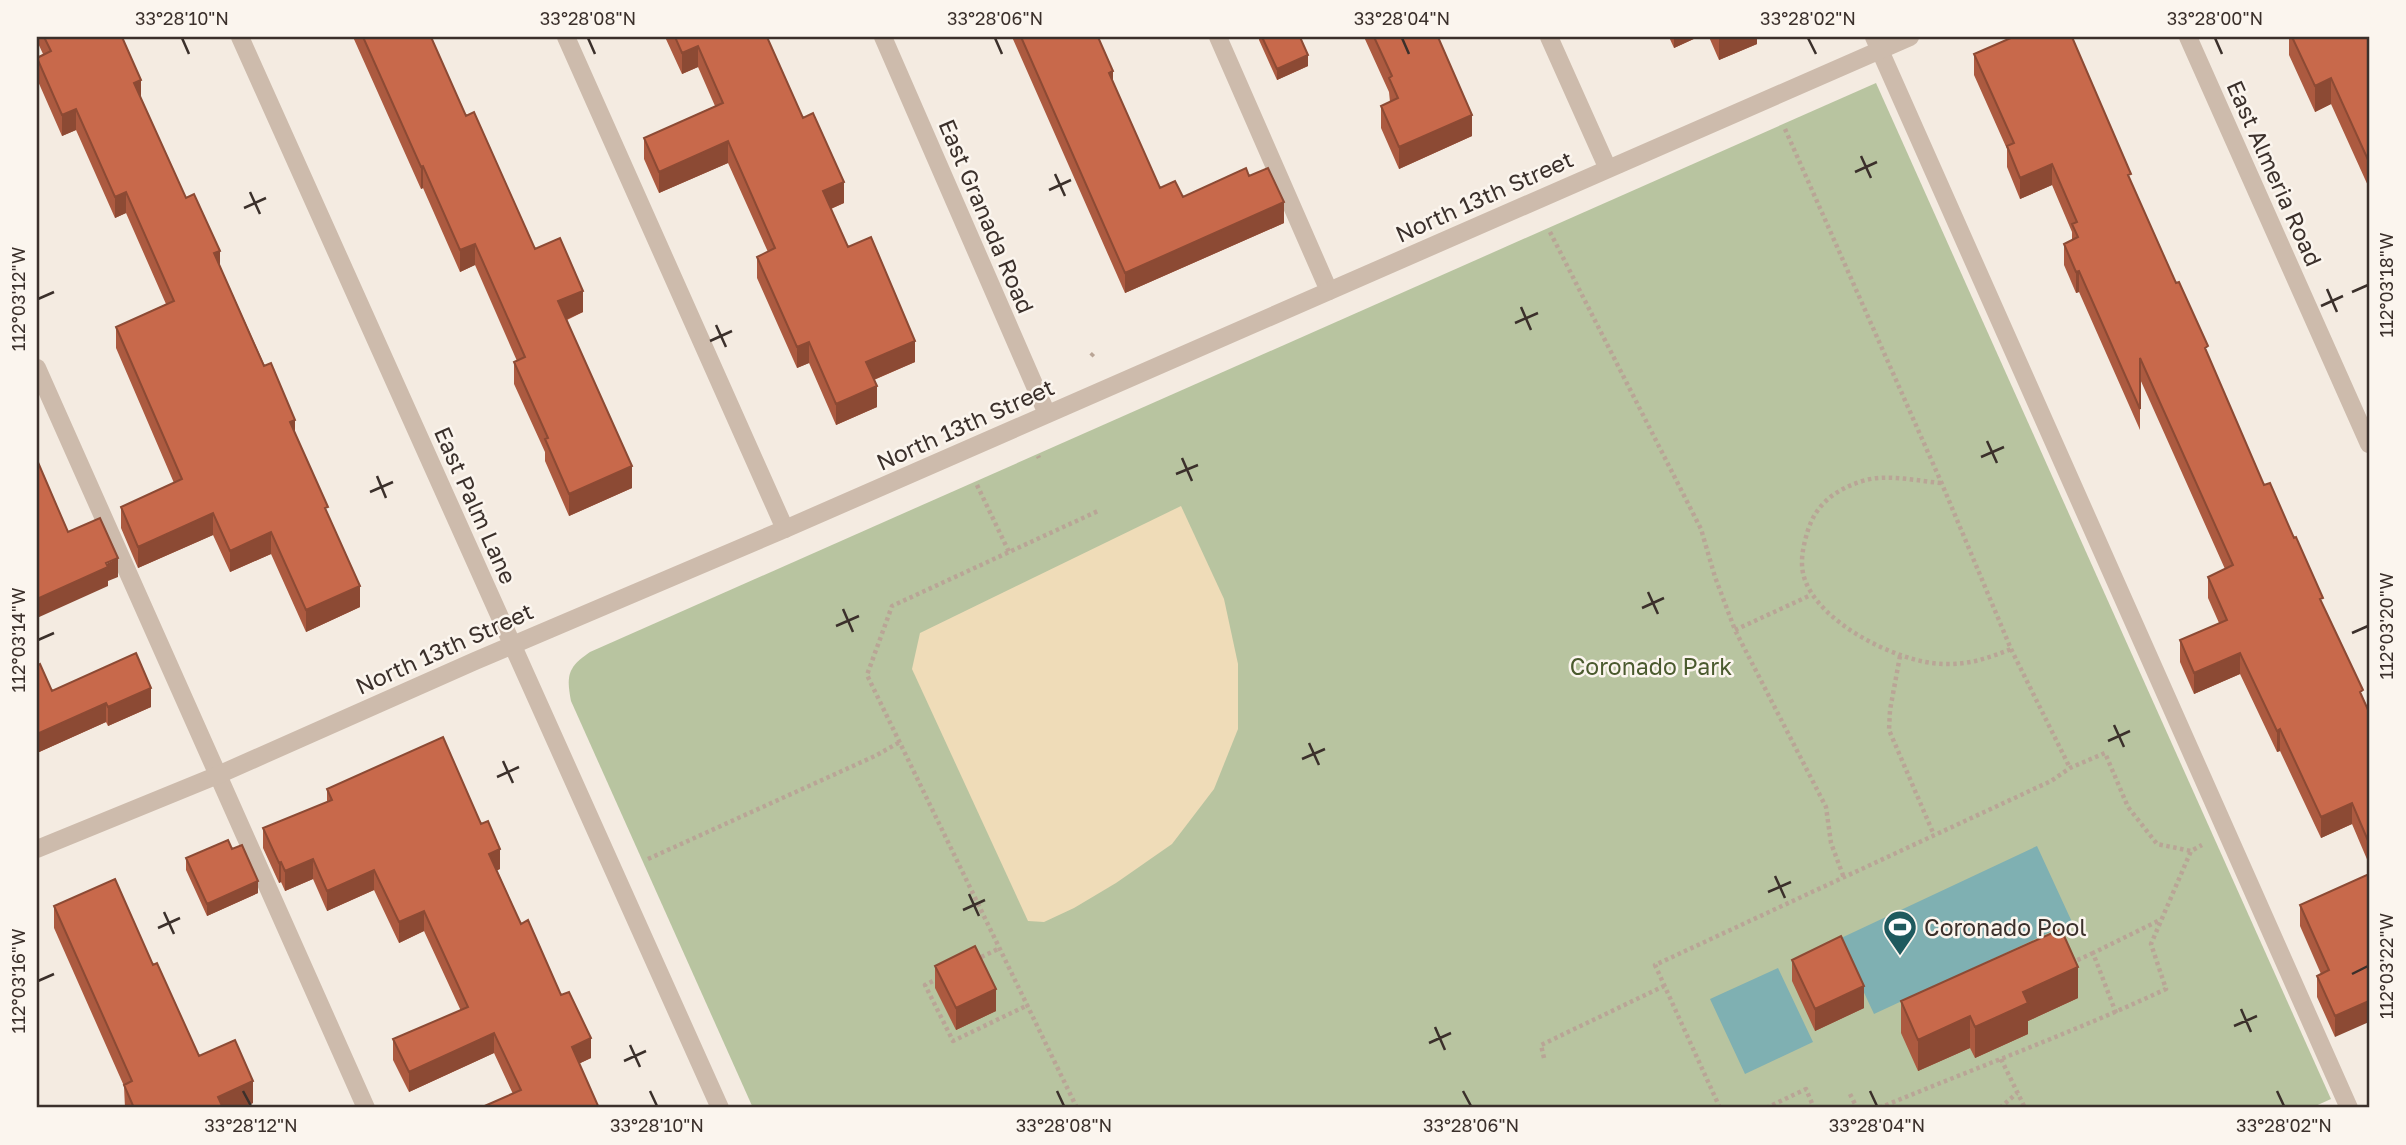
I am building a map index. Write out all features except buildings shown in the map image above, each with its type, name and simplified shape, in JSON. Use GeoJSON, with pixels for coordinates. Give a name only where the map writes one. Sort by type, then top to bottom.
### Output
{"type":"FeatureCollection","features":[{"type":"Feature","properties":{"kind":"street","name":"East Palm Lane"},"geometry":{"type":"LineString","coordinates":[[240,37],[720,1108]]}},
{"type":"Feature","properties":{"kind":"street"},"geometry":{"type":"LineString","coordinates":[[566,37],[785,529]]}},
{"type":"Feature","properties":{"kind":"street","name":"East Granada Road"},"geometry":{"type":"LineString","coordinates":[[883,37],[1047,414]]}},
{"type":"Feature","properties":{"kind":"street"},"geometry":{"type":"LineString","coordinates":[[1217,37],[1329,290]]}},
{"type":"Feature","properties":{"kind":"street"},"geometry":{"type":"LineString","coordinates":[[1549,37],[1608,169]]}},
{"type":"Feature","properties":{"kind":"street","name":"North 13th Street"},"geometry":{"type":"LineString","coordinates":[[37,849],[218,775],[1608,169],[1877,43],[1910,37]]}},
{"type":"Feature","properties":{"kind":"street","name":"East Almeria Road"},"geometry":{"type":"LineString","coordinates":[[2188,37],[2369,444]]}},
{"type":"Feature","properties":{"kind":"street"},"geometry":{"type":"LineString","coordinates":[[1877,43],[2348,1108]]}},
{"type":"Feature","properties":{"kind":"street"},"geometry":{"type":"LineString","coordinates":[[37,368],[366,1108]]}},
{"type":"Feature","properties":{"kind":"path"},"geometry":{"type":"LineString","coordinates":[[1785,129],[1942,484],[2011,649],[2070,768]]}},
{"type":"Feature","properties":{"kind":"path"},"geometry":{"type":"LineString","coordinates":[[1550,232],[1701,529],[1735,630],[1826,807],[1831,843],[1844,878]]}},
{"type":"Feature","properties":{"kind":"path"},"geometry":{"type":"LineString","coordinates":[[1942,484],[1888,478],[1867,480],[1834,494],[1823,502],[1809,528],[1802,560],[1803,573],[1811,595],[1834,618],[1863,639],[1900,656],[1941,664],[1964,663],[1986,659],[2011,649]]}},
{"type":"Feature","properties":{"kind":"path"},"geometry":{"type":"LineString","coordinates":[[978,485],[1009,552]]}},
{"type":"Feature","properties":{"kind":"path"},"geometry":{"type":"LineString","coordinates":[[1077,1108],[867,675],[892,606],[1098,511]]}},
{"type":"Feature","properties":{"kind":"path"},"geometry":{"type":"LineString","coordinates":[[1735,630],[1811,595]]}},
{"type":"Feature","properties":{"kind":"path"},"geometry":{"type":"LineString","coordinates":[[1900,656],[1889,730],[1934,835]]}},
{"type":"Feature","properties":{"kind":"path"},"geometry":{"type":"LineString","coordinates":[[648,859],[875,756],[900,742]]}},
{"type":"Feature","properties":{"kind":"path"},"geometry":{"type":"LineString","coordinates":[[1720,1108],[1655,965],[2051,781],[2070,768],[2105,753],[2128,807],[2157,844],[2191,851]]}},
{"type":"Feature","properties":{"kind":"path"},"geometry":{"type":"LineString","coordinates":[[1879,1108],[2116,1013],[2166,989],[2151,944],[2191,851],[2206,843]]}},
{"type":"Feature","properties":{"kind":"path"},"geometry":{"type":"LineString","coordinates":[[2068,965],[2161,919]]}},
{"type":"Feature","properties":{"kind":"path"},"geometry":{"type":"LineString","coordinates":[[975,960],[1000,948]]}},
{"type":"Feature","properties":{"kind":"path"},"geometry":{"type":"LineString","coordinates":[[2093,953],[2116,1013]]}},
{"type":"Feature","properties":{"kind":"path"},"geometry":{"type":"LineString","coordinates":[[950,973],[925,985],[954,1041],[1027,1005]]}},
{"type":"Feature","properties":{"kind":"path"},"geometry":{"type":"LineString","coordinates":[[1544,1058],[1541,1045],[1664,986]]}},
{"type":"Feature","properties":{"kind":"path"},"geometry":{"type":"LineString","coordinates":[[2001,1059],[2025,1108]]}},
{"type":"Feature","properties":{"kind":"path"},"geometry":{"type":"LineString","coordinates":[[1766,1108],[1805,1089],[1814,1108]]}},
{"type":"Feature","properties":{"kind":"path"},"geometry":{"type":"LineString","coordinates":[[2000,1108],[2017,1093]]}},
{"type":"Feature","properties":{"kind":"path"},"geometry":{"type":"LineString","coordinates":[[1850,1094],[1857,1108]]}},
{"type":"Feature","properties":{"kind":"green space","name":"Coronado Park"},"geometry":{"type":"Polygon","coordinates":[[[1876,83],[2331,1099],[2311,1108],[753,1108],[571,701],[569,678],[577,662],[590,652],[1876,83]]]}},
{"type":"Feature","properties":{"kind":"sand"},"geometry":{"type":"Polygon","coordinates":[[[1181,506],[1224,599],[1238,664],[1238,729],[1214,789],[1172,844],[1074,908],[1044,922],[1028,921],[912,669],[920,633],[1181,506]]]}},
{"type":"Feature","properties":{"kind":"water"},"geometry":{"type":"Polygon","coordinates":[[[2037,846],[2072,922],[1874,1014],[1839,939],[2037,846]]]}},
{"type":"Feature","properties":{"kind":"water"},"geometry":{"type":"Polygon","coordinates":[[[1778,968],[1813,1042],[1745,1074],[1710,999],[1778,968]]]}},
{"type":"Feature","properties":{"kind":"place","name":"Coronado Pool"},"geometry":{"type":"Point","coordinates":[1900,957]}}]}
